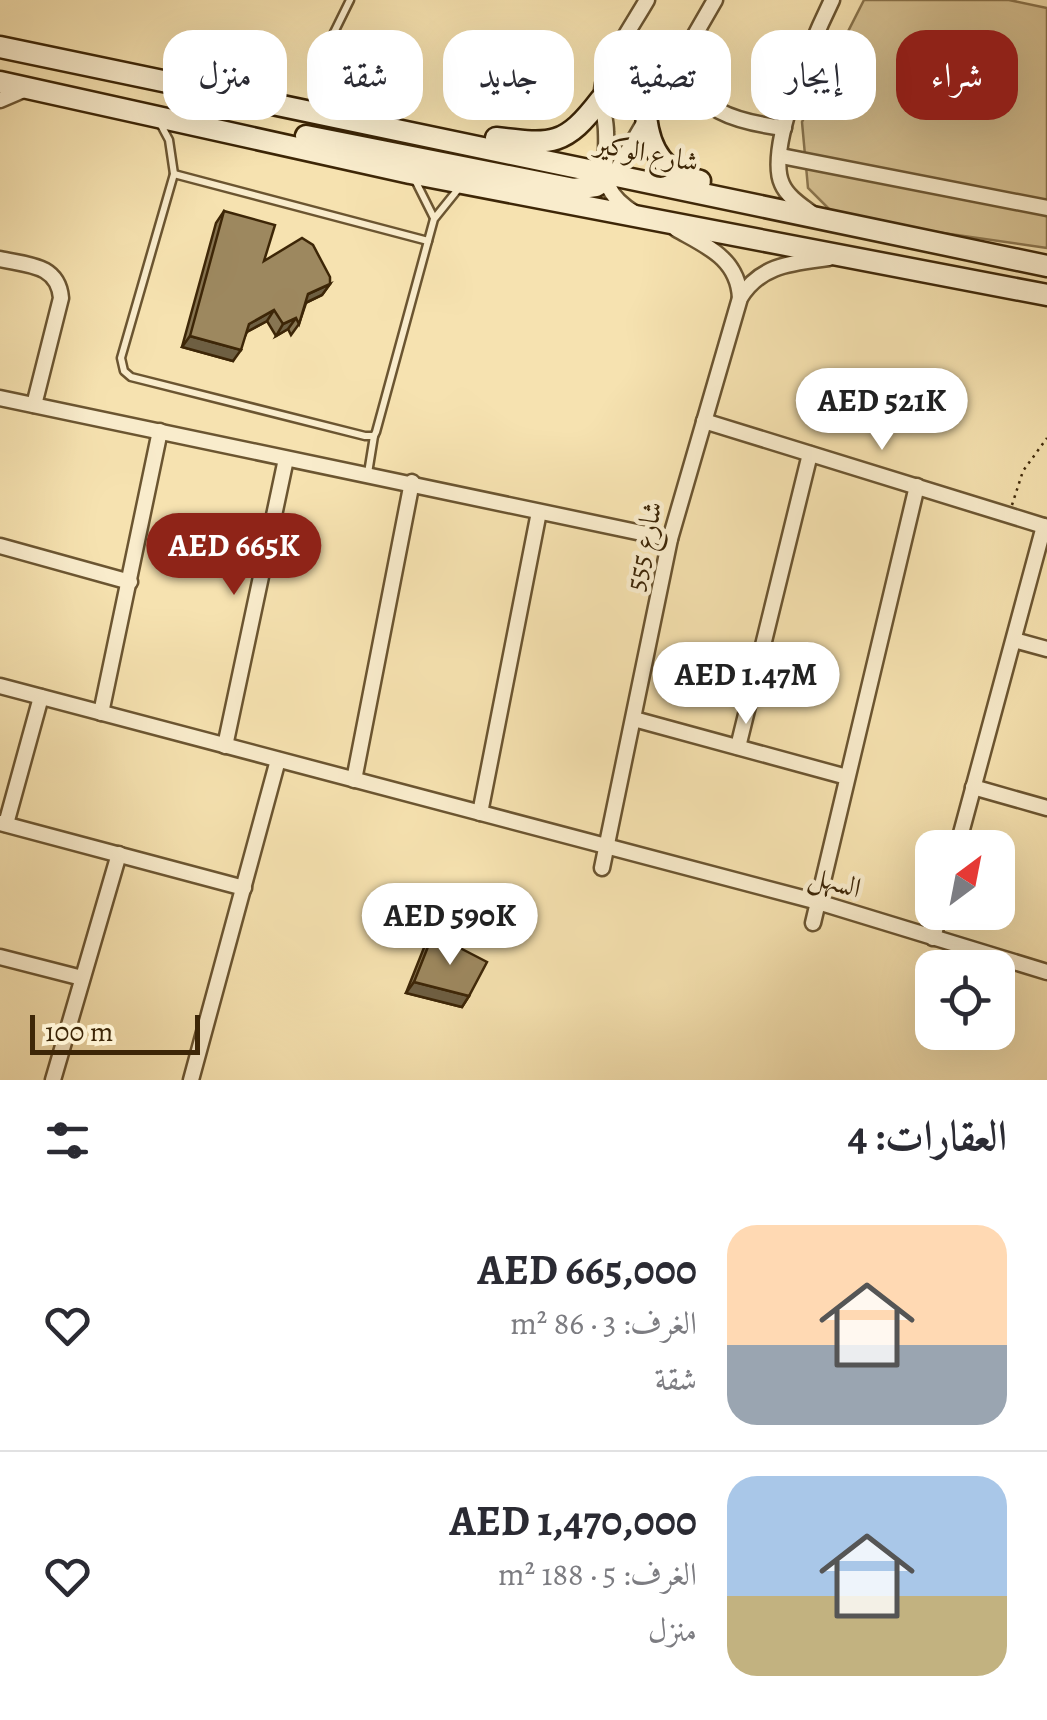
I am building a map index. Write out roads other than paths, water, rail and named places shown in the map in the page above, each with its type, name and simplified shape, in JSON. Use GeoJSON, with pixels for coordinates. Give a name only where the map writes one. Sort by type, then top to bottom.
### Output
{"type":"FeatureCollection","features":[{"type":"Feature","properties":{"kind":"main road","name":"شارع الوكير"},"geometry":{"type":"LineString","coordinates":[[0,47],[1047,266]]}},
{"type":"Feature","properties":{"kind":"main road"},"geometry":{"type":"LineString","coordinates":[[0,82],[463,184],[1047,294]]}},
{"type":"Feature","properties":{"kind":"main road"},"geometry":{"type":"LineString","coordinates":[[450,141],[464,135],[536,143],[552,140],[576,130],[594,108]]}},
{"type":"Feature","properties":{"kind":"main road"},"geometry":{"type":"LineString","coordinates":[[151,114],[182,112],[211,117],[574,190],[586,189],[607,176]]}},
{"type":"Feature","properties":{"kind":"main road"},"geometry":{"type":"LineString","coordinates":[[651,120],[651,146],[666,167],[680,176],[722,187],[737,199]]}},
{"type":"Feature","properties":{"kind":"street"},"geometry":{"type":"LineString","coordinates":[[631,30],[648,0]]}},
{"type":"Feature","properties":{"kind":"street"},"geometry":{"type":"LineString","coordinates":[[697,30],[714,0]]}},
{"type":"Feature","properties":{"kind":"street"},"geometry":{"type":"LineString","coordinates":[[816,216],[783,186],[779,176],[784,128],[799,78],[832,0]]}},
{"type":"Feature","properties":{"kind":"street"},"geometry":{"type":"LineString","coordinates":[[0,100],[28,88]]}},
{"type":"Feature","properties":{"kind":"street"},"geometry":{"type":"LineString","coordinates":[[731,115],[784,128]]}},
{"type":"Feature","properties":{"kind":"street"},"geometry":{"type":"LineString","coordinates":[[604,120],[607,176],[617,200],[724,258],[734,271],[740,298]]}},
{"type":"Feature","properties":{"kind":"street"},"geometry":{"type":"LineString","coordinates":[[607,176],[643,120]]}},
{"type":"Feature","properties":{"kind":"street"},"geometry":{"type":"LineString","coordinates":[[781,156],[1047,208]]}},
{"type":"Feature","properties":{"kind":"street"},"geometry":{"type":"LineString","coordinates":[[740,298],[757,277],[771,269],[850,256]]}},
{"type":"Feature","properties":{"kind":"street"},"geometry":{"type":"LineString","coordinates":[[0,260],[46,270],[57,280],[61,292],[34,405]]}},
{"type":"Feature","properties":{"kind":"street","name":"شارع 555"},"geometry":{"type":"LineString","coordinates":[[602,868],[670,538],[740,298]]}},
{"type":"Feature","properties":{"kind":"street"},"geometry":{"type":"LineString","coordinates":[[0,398],[670,538]]}},
{"type":"Feature","properties":{"kind":"street"},"geometry":{"type":"LineString","coordinates":[[704,421],[1046,526],[962,830]]}},
{"type":"Feature","properties":{"kind":"street"},"geometry":{"type":"LineString","coordinates":[[102,713],[160,431]]}},
{"type":"Feature","properties":{"kind":"street"},"geometry":{"type":"LineString","coordinates":[[738,748],[810,454]]}},
{"type":"Feature","properties":{"kind":"street"},"geometry":{"type":"LineString","coordinates":[[225,746],[286,459]]}},
{"type":"Feature","properties":{"kind":"street"},"geometry":{"type":"LineString","coordinates":[[354,780],[412,482]]}},
{"type":"Feature","properties":{"kind":"street"},"geometry":{"type":"LineString","coordinates":[[813,923],[917,486]]}},
{"type":"Feature","properties":{"kind":"street"},"geometry":{"type":"LineString","coordinates":[[480,813],[539,512]]}},
{"type":"Feature","properties":{"kind":"street"},"geometry":{"type":"LineString","coordinates":[[0,546],[130,582]]}},
{"type":"Feature","properties":{"kind":"street"},"geometry":{"type":"LineString","coordinates":[[1014,640],[1047,650]]}},
{"type":"Feature","properties":{"kind":"street","name":"السهل"},"geometry":{"type":"LineString","coordinates":[[0,686],[818,902],[1047,972]]}},
{"type":"Feature","properties":{"kind":"street"},"geometry":{"type":"LineString","coordinates":[[42,697],[3,823],[244,888]]}},
{"type":"Feature","properties":{"kind":"street"},"geometry":{"type":"LineString","coordinates":[[634,719],[847,777]]}},
{"type":"Feature","properties":{"kind":"street"},"geometry":{"type":"LineString","coordinates":[[191,1080],[278,760]]}},
{"type":"Feature","properties":{"kind":"street"},"geometry":{"type":"LineString","coordinates":[[973,787],[1047,808]]}},
{"type":"Feature","properties":{"kind":"street"},"geometry":{"type":"LineString","coordinates":[[53,1080],[119,854]]}},
{"type":"Feature","properties":{"kind":"street"},"geometry":{"type":"LineString","coordinates":[[933,938],[935,930]]}},
{"type":"Feature","properties":{"kind":"street"},"geometry":{"type":"LineString","coordinates":[[0,956],[82,978]]}},
{"type":"Feature","properties":{"kind":"lane"},"geometry":{"type":"LineString","coordinates":[[335,30],[350,0]]}},
{"type":"Feature","properties":{"kind":"lane"},"geometry":{"type":"LineString","coordinates":[[151,114],[170,140],[174,174],[120,358],[124,371],[132,378],[374,436]]}},
{"type":"Feature","properties":{"kind":"lane"},"geometry":{"type":"LineString","coordinates":[[410,173],[434,219]]}},
{"type":"Feature","properties":{"kind":"lane"},"geometry":{"type":"LineString","coordinates":[[174,174],[428,241]]}},
{"type":"Feature","properties":{"kind":"lane"},"geometry":{"type":"LineString","coordinates":[[367,474],[434,219],[463,184]]}}]}
